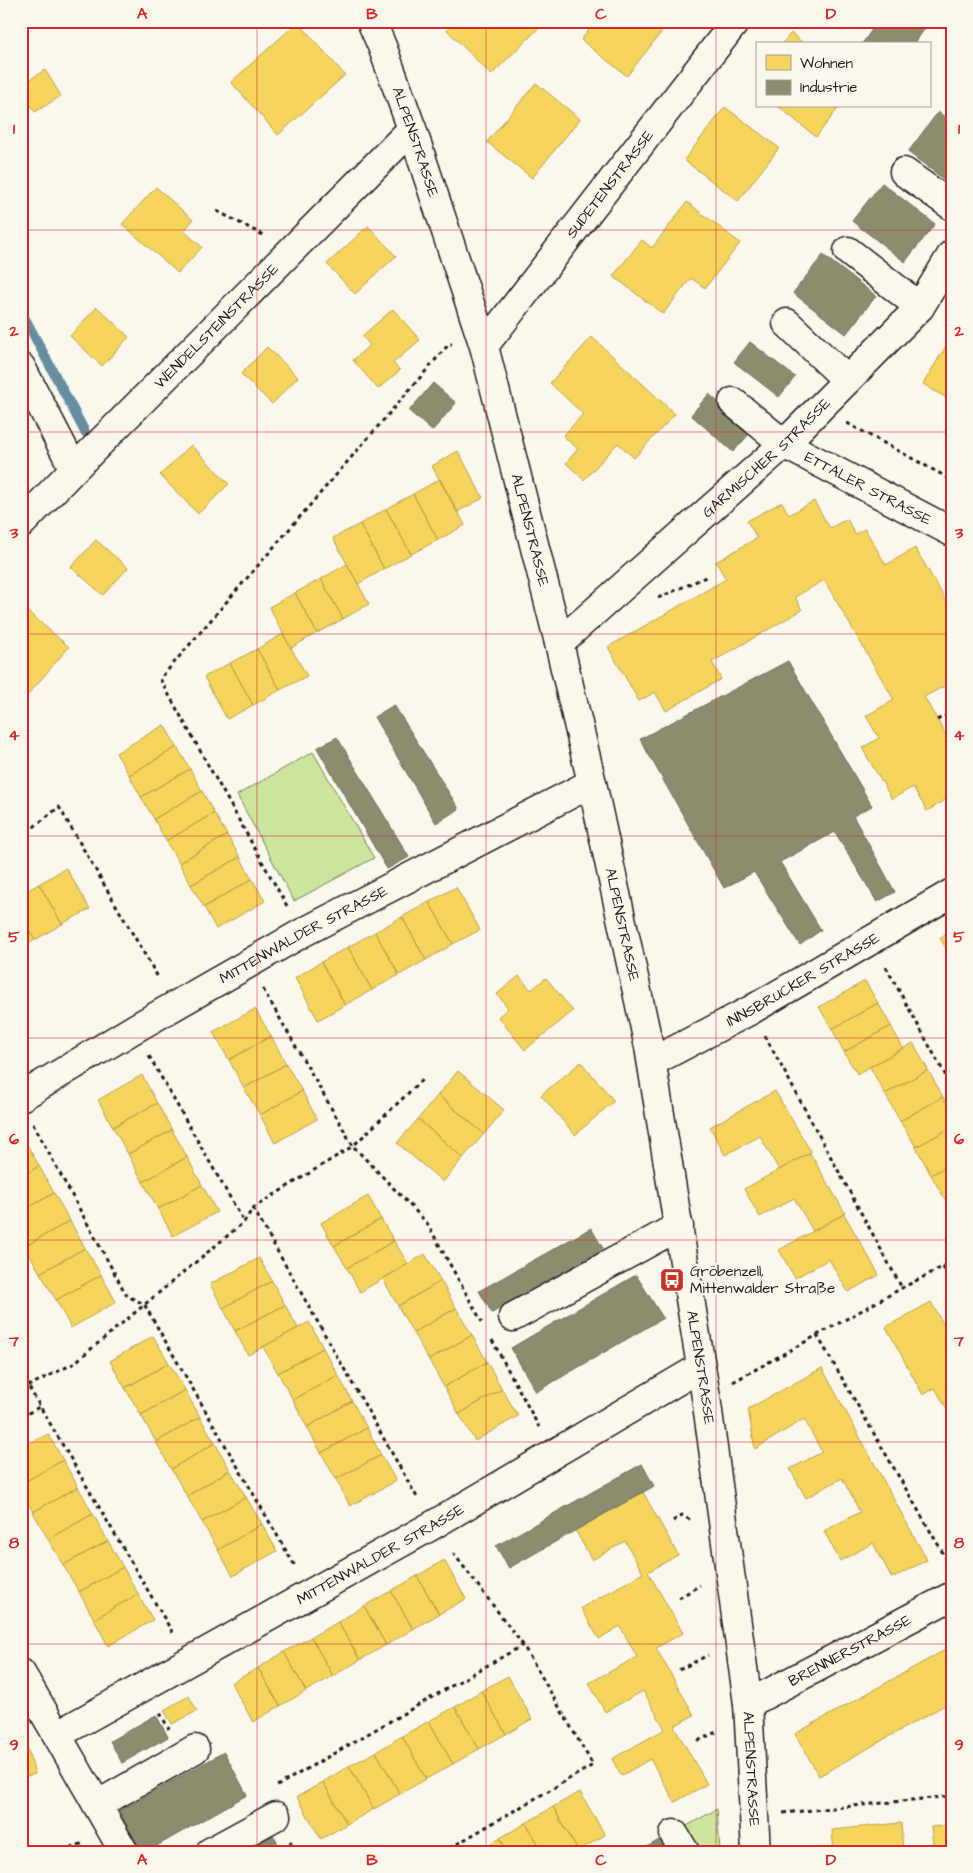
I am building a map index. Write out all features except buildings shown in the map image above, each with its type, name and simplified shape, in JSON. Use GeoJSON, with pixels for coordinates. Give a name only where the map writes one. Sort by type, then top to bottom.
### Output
{"type":"FeatureCollection","features":[{"type":"Feature","properties":{"kind":"street","name":"ALPENSTRASSE"},"geometry":{"type":"LineString","coordinates":[[371,21],[412,129],[484,346],[559,643],[592,783],[652,1062],[680,1226],[706,1397],[748,1704],[756,1852]]}},
{"type":"Feature","properties":{"kind":"street","name":"SUDETENSTRASSE"},"geometry":{"type":"LineString","coordinates":[[484,346],[736,21]]}},
{"type":"Feature","properties":{"kind":"street","name":"WENDELSTEINSTRASSE"},"geometry":{"type":"LineString","coordinates":[[21,524],[412,129]]}},
{"type":"Feature","properties":{"kind":"street"},"geometry":{"type":"LineString","coordinates":[[904,172],[952,206]]}},
{"type":"Feature","properties":{"kind":"street"},"geometry":{"type":"LineString","coordinates":[[848,251],[920,307]]}},
{"type":"Feature","properties":{"kind":"street","name":"GARMISCHER STRASSE"},"geometry":{"type":"LineString","coordinates":[[559,643],[784,444],[920,307],[952,254]]}},
{"type":"Feature","properties":{"kind":"street"},"geometry":{"type":"LineString","coordinates":[[787,323],[848,380]]}},
{"type":"Feature","properties":{"kind":"street"},"geometry":{"type":"LineString","coordinates":[[21,367],[74,469]]}},
{"type":"Feature","properties":{"kind":"street","name":"ETTALER STRASSE"},"geometry":{"type":"LineString","coordinates":[[734,402],[784,444],[952,532]]}},
{"type":"Feature","properties":{"kind":"street","name":"MITTENWALDER STRASSE"},"geometry":{"type":"LineString","coordinates":[[26,1109],[134,1029],[302,933],[592,783]]}},
{"type":"Feature","properties":{"kind":"street","name":"INNSBRUCKER STRASSE"},"geometry":{"type":"LineString","coordinates":[[652,1062],[751,1010],[952,893]]}},
{"type":"Feature","properties":{"kind":"street"},"geometry":{"type":"LineString","coordinates":[[513,1317],[680,1226]]}},
{"type":"Feature","properties":{"kind":"street","name":"MITTENWALDER STRASSE"},"geometry":{"type":"LineString","coordinates":[[57,1735],[433,1525],[701,1367]]}},
{"type":"Feature","properties":{"kind":"street","name":"BRENNERSTRASSE"},"geometry":{"type":"LineString","coordinates":[[748,1704],[952,1596]]}},
{"type":"Feature","properties":{"kind":"street"},"geometry":{"type":"LineString","coordinates":[[21,1673],[124,1852]]}},
{"type":"Feature","properties":{"kind":"street"},"geometry":{"type":"LineString","coordinates":[[97,1805],[190,1752]]}},
{"type":"Feature","properties":{"kind":"street"},"geometry":{"type":"LineString","coordinates":[[210,1852],[276,1816]]}},
{"type":"Feature","properties":{"kind":"path"},"geometry":{"type":"LineString","coordinates":[[217,211],[292,251]]}},
{"type":"Feature","properties":{"kind":"path"},"geometry":{"type":"LineString","coordinates":[[302,933],[160,679],[449,344],[484,346]]}},
{"type":"Feature","properties":{"kind":"path"},"geometry":{"type":"LineString","coordinates":[[820,408],[952,480]]}},
{"type":"Feature","properties":{"kind":"path"},"geometry":{"type":"LineString","coordinates":[[937,720],[952,712]]}},
{"type":"Feature","properties":{"kind":"path"},"geometry":{"type":"LineString","coordinates":[[21,837],[59,807],[174,1006]]}},
{"type":"Feature","properties":{"kind":"path"},"geometry":{"type":"LineString","coordinates":[[871,940],[952,1087]]}},
{"type":"Feature","properties":{"kind":"path"},"geometry":{"type":"LineString","coordinates":[[249,964],[353,1146],[427,1223],[484,1325]]}},
{"type":"Feature","properties":{"kind":"path"},"geometry":{"type":"LineString","coordinates":[[751,1010],[902,1288]]}},
{"type":"Feature","properties":{"kind":"path"},"geometry":{"type":"LineString","coordinates":[[134,1029],[244,1222]]}},
{"type":"Feature","properties":{"kind":"path"},"geometry":{"type":"LineString","coordinates":[[28,1386],[73,1364],[244,1222],[253,1208],[353,1146],[424,1078]]}},
{"type":"Feature","properties":{"kind":"path"},"geometry":{"type":"LineString","coordinates":[[26,1109],[128,1296],[144,1304],[311,1594]]}},
{"type":"Feature","properties":{"kind":"path"},"geometry":{"type":"LineString","coordinates":[[706,1397],[952,1262]]}},
{"type":"Feature","properties":{"kind":"path"},"geometry":{"type":"LineString","coordinates":[[944,1267],[952,1282]]}},
{"type":"Feature","properties":{"kind":"path"},"geometry":{"type":"LineString","coordinates":[[488,1334],[554,1454]]}},
{"type":"Feature","properties":{"kind":"path"},"geometry":{"type":"LineString","coordinates":[[817,1335],[952,1568]]}},
{"type":"Feature","properties":{"kind":"path"},"geometry":{"type":"LineString","coordinates":[[21,1374],[189,1662]]}},
{"type":"Feature","properties":{"kind":"path"},"geometry":{"type":"LineString","coordinates":[[21,1417],[41,1406]]}},
{"type":"Feature","properties":{"kind":"path"},"geometry":{"type":"LineString","coordinates":[[673,1522],[682,1516],[694,1523]]}},
{"type":"Feature","properties":{"kind":"path"},"geometry":{"type":"LineString","coordinates":[[679,1598],[700,1585]]}},
{"type":"Feature","properties":{"kind":"path"},"geometry":{"type":"LineString","coordinates":[[271,1789],[523,1645]]}},
{"type":"Feature","properties":{"kind":"path"},"geometry":{"type":"LineString","coordinates":[[680,1670],[708,1655]]}},
{"type":"Feature","properties":{"kind":"path"},"geometry":{"type":"LineString","coordinates":[[144,1686],[190,1752]]}},
{"type":"Feature","properties":{"kind":"path"},"geometry":{"type":"LineString","coordinates":[[698,1742],[716,1732]]}},
{"type":"Feature","properties":{"kind":"path"},"geometry":{"type":"LineString","coordinates":[[754,1816],[952,1796]]}},
{"type":"Feature","properties":{"kind":"green space"},"geometry":{"type":"Polygon","coordinates":[[[313,752],[374,858],[294,901],[237,795],[313,752]]]}},
{"type":"Feature","properties":{"kind":"green space"},"geometry":{"type":"Polygon","coordinates":[[[717,1809],[720,1852],[696,1852],[683,1828],[717,1809]]]}},
{"type":"Feature","properties":{"kind":"waterway"},"geometry":{"type":"LineString","coordinates":[[21,311],[85,432]]}},
{"type":"Feature","properties":{"kind":"place","name":"Gröbenzell, Mittenwalder Straße"},"geometry":{"type":"Point","coordinates":[672,1280]}}]}
